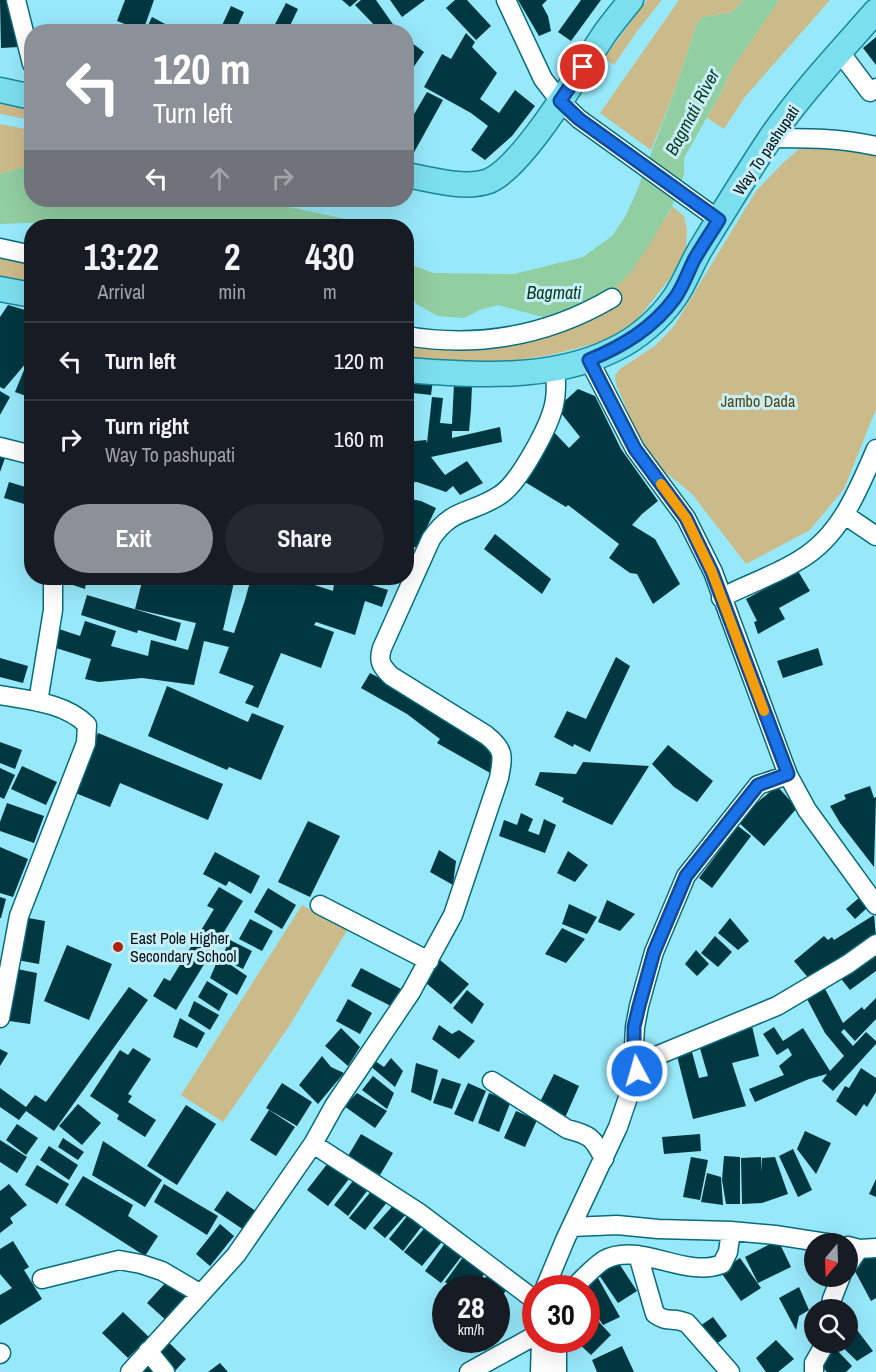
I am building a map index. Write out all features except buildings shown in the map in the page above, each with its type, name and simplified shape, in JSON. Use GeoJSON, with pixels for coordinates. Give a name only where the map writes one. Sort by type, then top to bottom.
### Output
{"type":"FeatureCollection","features":[{"type":"Feature","properties":{"kind":"main road"},"geometry":{"type":"LineString","coordinates":[[414,176],[456,183],[488,181],[500,174],[519,154],[560,101],[630,0]]}},
{"type":"Feature","properties":{"kind":"main road","name":"Way To pashupati"},"geometry":{"type":"LineString","coordinates":[[414,371],[513,374],[555,368],[589,360],[614,350],[638,335],[656,320],[675,297],[701,248],[792,109],[876,11]]}},
{"type":"Feature","properties":{"kind":"main road"},"geometry":{"type":"LineString","coordinates":[[0,90],[24,95]]}},
{"type":"Feature","properties":{"kind":"main road"},"geometry":{"type":"LineString","coordinates":[[0,289],[24,294]]}},
{"type":"Feature","properties":{"kind":"street"},"geometry":{"type":"LineString","coordinates":[[16,0],[24,32]]}},
{"type":"Feature","properties":{"kind":"street"},"geometry":{"type":"LineString","coordinates":[[506,0],[543,79],[560,101],[579,119],[719,220]]}},
{"type":"Feature","properties":{"kind":"street"},"geometry":{"type":"LineString","coordinates":[[840,52],[870,92],[876,88]]}},
{"type":"Feature","properties":{"kind":"street"},"geometry":{"type":"LineString","coordinates":[[771,138],[821,138],[856,141],[876,146]]}},
{"type":"Feature","properties":{"kind":"street"},"geometry":{"type":"LineString","coordinates":[[0,248],[24,253]]}},
{"type":"Feature","properties":{"kind":"street"},"geometry":{"type":"LineString","coordinates":[[414,337],[453,340],[524,335],[586,314],[612,298]]}},
{"type":"Feature","properties":{"kind":"street"},"geometry":{"type":"LineString","coordinates":[[589,360],[635,449],[686,518],[712,572],[788,774],[807,810],[869,882],[876,905]]}},
{"type":"Feature","properties":{"kind":"street"},"geometry":{"type":"LineString","coordinates":[[414,577],[431,539],[440,526],[464,510],[486,504],[502,494],[518,478],[554,406],[557,387],[555,368]]}},
{"type":"Feature","properties":{"kind":"street"},"geometry":{"type":"LineString","coordinates":[[0,447],[24,453]]}},
{"type":"Feature","properties":{"kind":"street"},"geometry":{"type":"LineString","coordinates":[[722,598],[804,558],[823,542],[845,515],[876,450]]}},
{"type":"Feature","properties":{"kind":"street"},"geometry":{"type":"LineString","coordinates":[[845,515],[876,536]]}},
{"type":"Feature","properties":{"kind":"street"},"geometry":{"type":"LineString","coordinates":[[38,702],[53,610],[52,585]]}},
{"type":"Feature","properties":{"kind":"street"},"geometry":{"type":"LineString","coordinates":[[130,1372],[236,1255],[313,1144],[334,1106],[411,992],[453,915],[495,789],[503,756],[498,744],[486,735],[390,676],[382,667],[379,659],[382,648],[410,585]]}},
{"type":"Feature","properties":{"kind":"street"},"geometry":{"type":"LineString","coordinates":[[0,695],[38,702],[78,715],[87,724],[86,742],[19,915],[0,1018]]}},
{"type":"Feature","properties":{"kind":"street"},"geometry":{"type":"LineString","coordinates":[[550,1275],[618,1127],[637,1071],[634,1036],[639,1006],[654,952],[686,876],[758,785],[788,774]]}},
{"type":"Feature","properties":{"kind":"street"},"geometry":{"type":"LineString","coordinates":[[320,905],[429,961]]}},
{"type":"Feature","properties":{"kind":"street"},"geometry":{"type":"LineString","coordinates":[[637,1071],[656,1056],[777,1006],[848,964],[876,944]]}},
{"type":"Feature","properties":{"kind":"street"},"geometry":{"type":"LineString","coordinates":[[492,1081],[567,1130],[581,1133],[594,1140],[604,1159]]}},
{"type":"Feature","properties":{"kind":"street"},"geometry":{"type":"LineString","coordinates":[[313,1144],[418,1212],[522,1290]]}},
{"type":"Feature","properties":{"kind":"street"},"geometry":{"type":"LineString","coordinates":[[572,1227],[617,1225],[775,1234],[804,1239]]}},
{"type":"Feature","properties":{"kind":"street"},"geometry":{"type":"LineString","coordinates":[[587,1275],[603,1261],[614,1257],[638,1255],[680,1265],[714,1268],[722,1264],[728,1252],[731,1231]]}},
{"type":"Feature","properties":{"kind":"street"},"geometry":{"type":"LineString","coordinates":[[638,1255],[655,1314],[663,1320],[678,1319],[687,1323],[730,1372]]}},
{"type":"Feature","properties":{"kind":"street"},"geometry":{"type":"LineString","coordinates":[[42,1279],[119,1260],[162,1271],[201,1294]]}},
{"type":"Feature","properties":{"kind":"street"},"geometry":{"type":"LineString","coordinates":[[469,1372],[522,1343]]}},
{"type":"Feature","properties":{"kind":"street"},"geometry":{"type":"LineString","coordinates":[[148,1351],[165,1372]]}},
{"type":"Feature","properties":{"kind":"street"},"geometry":{"type":"LineString","coordinates":[[540,1372],[541,1353]]}},
{"type":"Feature","properties":{"kind":"street"},"geometry":{"type":"LineString","coordinates":[[557,1353],[557,1372]]}},
{"type":"Feature","properties":{"kind":"street"},"geometry":{"type":"LineString","coordinates":[[814,1372],[814,1363],[820,1353]]}},
{"type":"Feature","properties":{"kind":"green space"},"geometry":{"type":"Polygon","coordinates":[[[647,0],[662,0],[614,65],[604,58],[647,0]]]}},
{"type":"Feature","properties":{"kind":"green space"},"geometry":{"type":"Polygon","coordinates":[[[679,0],[744,0],[731,13],[703,17],[697,23],[677,85],[651,150],[600,113],[679,0]]]}},
{"type":"Feature","properties":{"kind":"green space"},"geometry":{"type":"Polygon","coordinates":[[[779,0],[830,0],[745,97],[724,129],[707,118],[730,71],[779,0]]]}},
{"type":"Feature","properties":{"kind":"green space"},"geometry":{"type":"Polygon","coordinates":[[[0,102],[24,107],[24,119],[0,114],[0,102]]]}},
{"type":"Feature","properties":{"kind":"green space"},"geometry":{"type":"Polygon","coordinates":[[[0,124],[24,129],[24,167],[0,174],[0,124]]]}},
{"type":"Feature","properties":{"kind":"green space","name":"Jambo Dada"},"geometry":{"type":"Polygon","coordinates":[[[822,145],[876,153],[876,409],[844,489],[810,530],[746,564],[692,494],[659,467],[637,433],[616,384],[615,375],[620,369],[656,345],[674,326],[756,191],[799,149],[822,145]]]}},
{"type":"Feature","properties":{"kind":"green space"},"geometry":{"type":"Polygon","coordinates":[[[672,206],[684,216],[687,230],[686,248],[671,277],[637,320],[608,340],[551,355],[510,361],[484,363],[414,360],[414,335],[455,338],[554,320],[667,216],[672,206]]]}},
{"type":"Feature","properties":{"kind":"green space"},"geometry":{"type":"Polygon","coordinates":[[[0,255],[24,260],[24,282],[0,278],[0,255]]]}},
{"type":"Feature","properties":{"kind":"green space"},"geometry":{"type":"Polygon","coordinates":[[[302,905],[348,929],[288,1028],[223,1122],[181,1095],[302,905]]]}},
{"type":"Feature","properties":{"kind":"water","name":"Bagmati"},"geometry":{"type":"Polygon","coordinates":[[[744,0],[779,0],[730,71],[723,89],[684,158],[684,174],[672,206],[631,272],[612,291],[554,320],[498,305],[464,318],[438,316],[416,304],[414,266],[434,273],[514,274],[583,257],[612,236],[625,217],[636,193],[677,85],[697,23],[702,17],[731,13],[744,0]]]}},
{"type":"Feature","properties":{"kind":"water"},"geometry":{"type":"Polygon","coordinates":[[[24,167],[24,207],[289,207],[346,219],[24,219],[24,223],[0,224],[0,174],[24,167]]]}},
{"type":"Feature","properties":{"kind":"slow traffic"},"geometry":{"type":"LineString","coordinates":[[661,484],[686,518],[712,572],[764,711]]}},
{"type":"Feature","properties":{"kind":"place","name":"East Pole Higher Secondary School"},"geometry":{"type":"Point","coordinates":[118,947]}},
{"type":"Feature","properties":{"kind":"route"},"geometry":{"type":"LineString","coordinates":[[583,67],[560,101],[579,119],[719,220],[675,297],[656,320],[614,350],[589,360],[635,449],[686,518],[712,572],[788,774],[758,785],[686,876],[654,952],[639,1006],[634,1027],[637,1071]]}},
{"type":"Feature","properties":{"kind":"water label","name":"Bagmati River"},"geometry":{"type":"Point","coordinates":[692,112]}}]}
